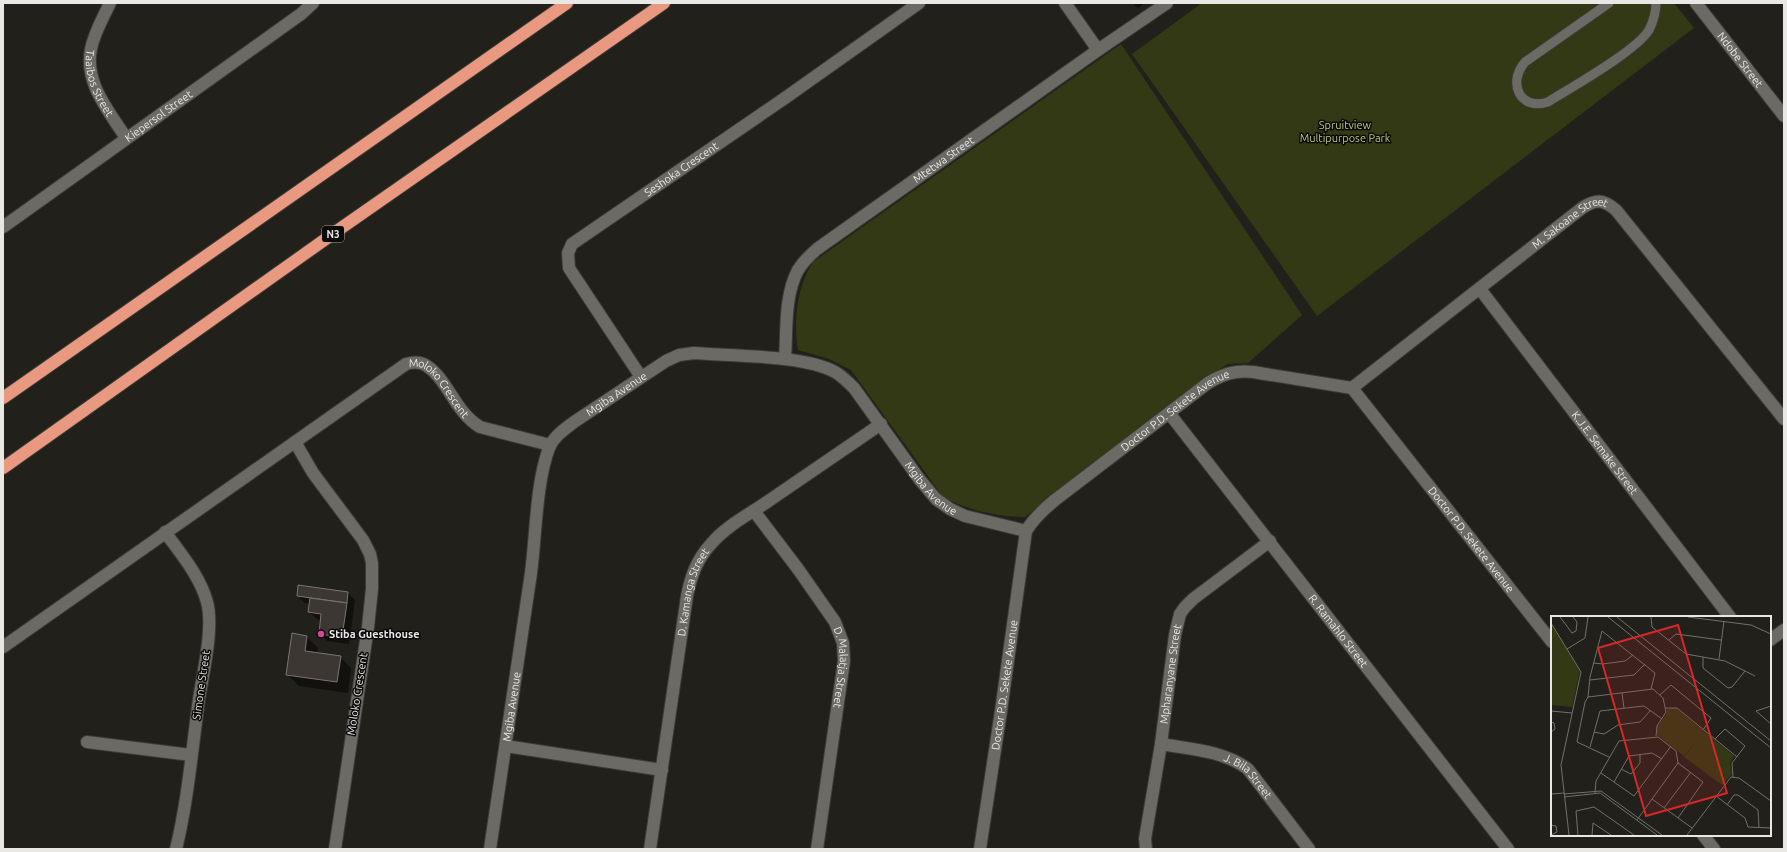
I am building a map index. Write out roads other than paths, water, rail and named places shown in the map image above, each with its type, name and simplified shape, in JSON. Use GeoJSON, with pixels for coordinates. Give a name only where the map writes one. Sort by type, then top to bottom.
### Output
{"type":"FeatureCollection","features":[{"type":"Feature","properties":{"kind":"highway"},"geometry":{"type":"LineString","coordinates":[[3,398],[567,3]]}},
{"type":"Feature","properties":{"kind":"highway","name":"N3"},"geometry":{"type":"LineString","coordinates":[[3,468],[344,226],[664,3]]}},
{"type":"Feature","properties":{"kind":"street","name":"Taaibos Street"},"geometry":{"type":"LineString","coordinates":[[110,3],[91,47],[90,70],[96,89],[126,138]]}},
{"type":"Feature","properties":{"kind":"street","name":"Kiepersol Street"},"geometry":{"type":"LineString","coordinates":[[3,227],[300,14],[313,3]]}},
{"type":"Feature","properties":{"kind":"street","name":"Seshoka Crescent"},"geometry":{"type":"LineString","coordinates":[[641,378],[569,268],[568,253],[572,244],[919,3]]}},
{"type":"Feature","properties":{"kind":"street"},"geometry":{"type":"LineString","coordinates":[[1065,3],[1098,50]]}},
{"type":"Feature","properties":{"kind":"street","name":"Mtetwa Street"},"geometry":{"type":"LineString","coordinates":[[785,359],[789,296],[798,270],[823,244],[1167,3]]}},
{"type":"Feature","properties":{"kind":"street","name":"Ndobe Street"},"geometry":{"type":"LineString","coordinates":[[1696,3],[1784,116]]}},
{"type":"Feature","properties":{"kind":"street","name":"M. Sakoane Street"},"geometry":{"type":"LineString","coordinates":[[1352,388],[1582,208],[1591,202],[1599,201],[1607,203],[1616,210],[1784,418]]}},
{"type":"Feature","properties":{"kind":"street","name":"K.J.E. Semake Street"},"geometry":{"type":"LineString","coordinates":[[1480,289],[1729,616]]}},
{"type":"Feature","properties":{"kind":"street","name":"Mgiba Avenue"},"geometry":{"type":"LineString","coordinates":[[490,849],[531,572],[542,479],[550,445],[574,422],[666,361],[679,355],[694,354],[785,359],[820,366],[834,371],[846,379],[881,424],[920,480],[936,499],[950,509],[965,516],[1026,531]]}},
{"type":"Feature","properties":{"kind":"street","name":"Moloko Crescent"},"geometry":{"type":"LineString","coordinates":[[3,646],[401,367],[414,363],[424,364],[430,369],[462,412],[474,424],[493,432],[550,445]]}},
{"type":"Feature","properties":{"kind":"street","name":"Doctor P.D. Sekete Avenue"},"geometry":{"type":"LineString","coordinates":[[980,849],[1002,711],[1026,531],[1041,512],[1208,383],[1224,374],[1239,370],[1352,388],[1551,641]]}},
{"type":"Feature","properties":{"kind":"street","name":"R. Ramahlo Street"},"geometry":{"type":"LineString","coordinates":[[1169,413],[1508,849]]}},
{"type":"Feature","properties":{"kind":"street","name":"D. Kamanga Street"},"geometry":{"type":"LineString","coordinates":[[650,849],[691,579],[702,555],[718,536],[730,525],[754,511],[881,424]]}},
{"type":"Feature","properties":{"kind":"street","name":"Moloko Crescent"},"geometry":{"type":"LineString","coordinates":[[295,442],[313,473],[363,540],[370,554],[372,563],[372,589],[368,627],[335,849]]}},
{"type":"Feature","properties":{"kind":"street","name":"D. Malatja Street"},"geometry":{"type":"LineString","coordinates":[[754,511],[835,622],[843,643],[844,661],[817,849]]}},
{"type":"Feature","properties":{"kind":"street","name":"Simone Street"},"geometry":{"type":"LineString","coordinates":[[165,532],[190,567],[208,603],[209,616],[207,646],[176,849]]}},
{"type":"Feature","properties":{"kind":"street","name":"Mpharanyane Street"},"geometry":{"type":"LineString","coordinates":[[1146,849],[1145,839],[1161,744],[1175,634],[1180,614],[1193,599],[1270,541]]}},
{"type":"Feature","properties":{"kind":"street"},"geometry":{"type":"LineString","coordinates":[[1771,639],[1784,630]]}},
{"type":"Feature","properties":{"kind":"street"},"geometry":{"type":"LineString","coordinates":[[87,742],[191,755]]}},
{"type":"Feature","properties":{"kind":"street","name":"J. Bila Street"},"geometry":{"type":"LineString","coordinates":[[1161,744],[1215,754],[1239,762],[1248,769],[1309,849]]}},
{"type":"Feature","properties":{"kind":"street"},"geometry":{"type":"LineString","coordinates":[[506,746],[662,770]]}},
{"type":"Feature","properties":{"kind":"street"},"geometry":{"type":"LineString","coordinates":[[1704,836],[1714,849]]}},
{"type":"Feature","properties":{"kind":"lane"},"geometry":{"type":"LineString","coordinates":[[1609,3],[1525,62],[1517,75],[1516,84],[1522,97],[1528,102],[1535,104],[1548,102],[1620,56],[1640,40],[1649,30],[1654,17],[1656,3]]}},
{"type":"Feature","properties":{"kind":"place","name":"Stiba Guesthouse"},"geometry":{"type":"Point","coordinates":[321,634]}},
{"type":"Feature","properties":{"kind":"park label","name":"Spruitview Multipurpose Park"},"geometry":{"type":"Point","coordinates":[1345,131]}}]}
